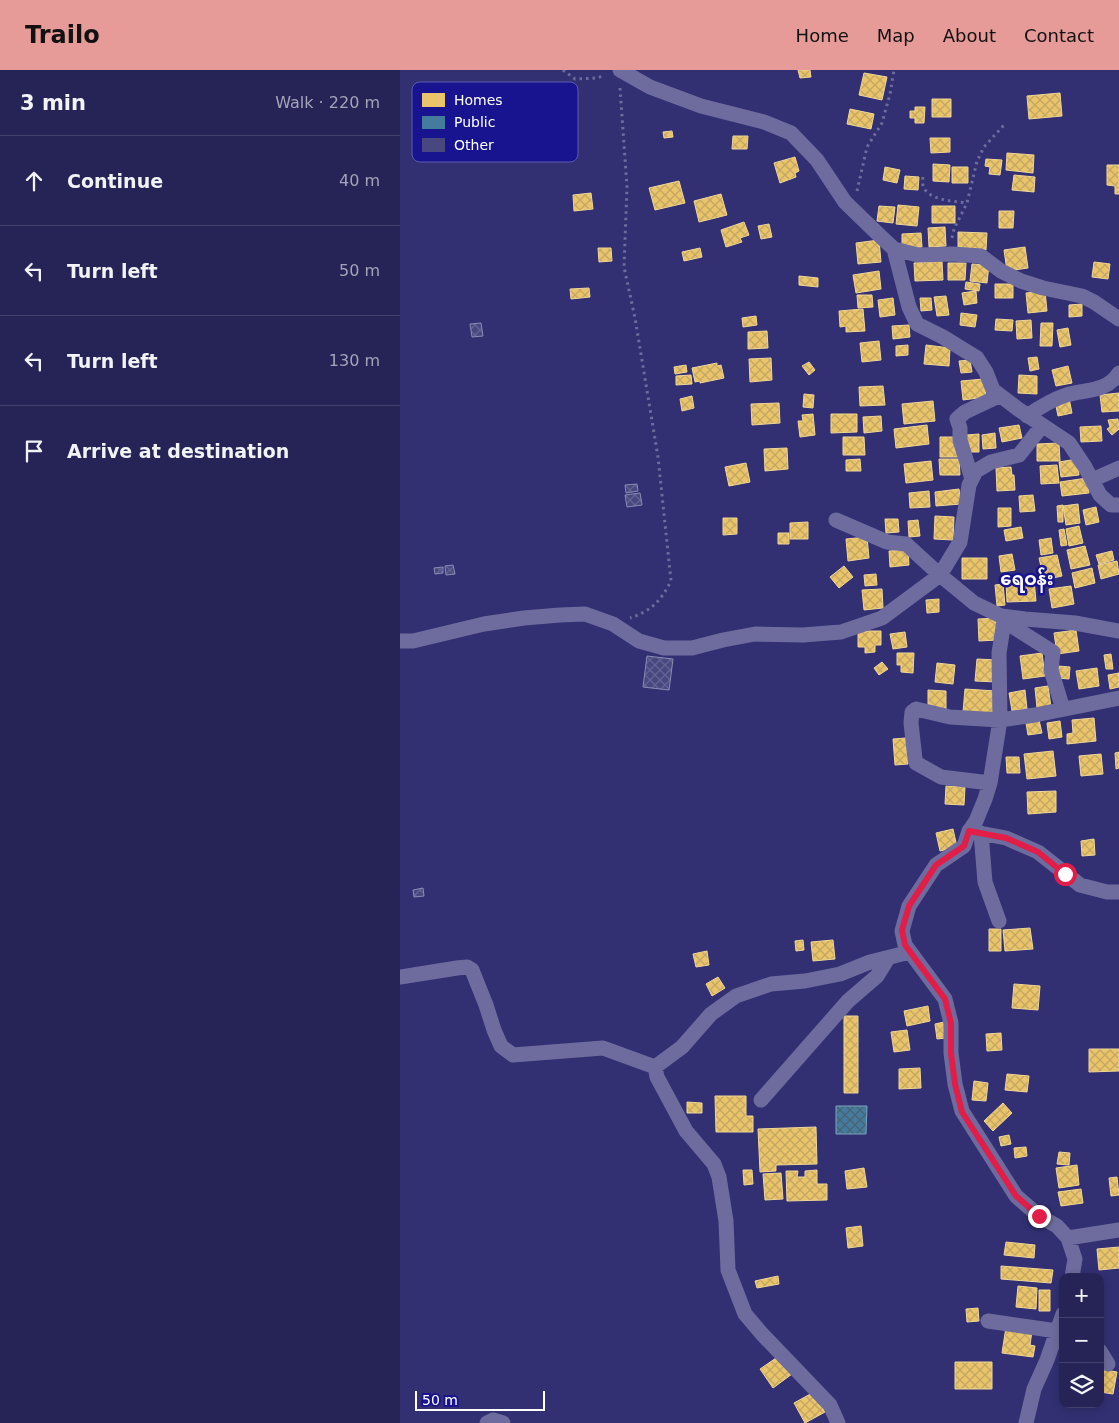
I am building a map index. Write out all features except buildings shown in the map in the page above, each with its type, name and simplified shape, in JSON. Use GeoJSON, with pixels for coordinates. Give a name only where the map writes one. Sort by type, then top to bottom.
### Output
{"type":"FeatureCollection","features":[{"type":"Feature","properties":{"kind":"street"},"geometry":{"type":"LineString","coordinates":[[617,74],[701,106],[764,122],[791,133],[817,160],[845,202],[894,249],[918,254],[981,256],[1014,278],[1043,288],[1082,296],[1119,319]]}},
{"type":"Feature","properties":{"kind":"street"},"geometry":{"type":"LineString","coordinates":[[894,249],[909,307],[917,324],[943,337],[977,358],[986,372],[993,390],[1027,416],[1068,443],[1100,495],[1111,505],[1119,506]]}},
{"type":"Feature","properties":{"kind":"street"},"geometry":{"type":"LineString","coordinates":[[1027,416],[1048,402],[1068,395],[1092,391],[1114,382],[1119,373]]}},
{"type":"Feature","properties":{"kind":"street"},"geometry":{"type":"LineString","coordinates":[[972,479],[960,440],[960,428],[957,419],[965,412],[999,396]]}},
{"type":"Feature","properties":{"kind":"street"},"geometry":{"type":"LineString","coordinates":[[400,641],[413,641],[484,624],[533,617],[585,614],[613,624],[639,641],[664,648],[692,648],[755,634],[803,635],[841,632],[882,618],[940,575],[960,542],[969,485],[976,471],[991,462],[1019,454],[1042,426]]}},
{"type":"Feature","properties":{"kind":"street"},"geometry":{"type":"LineString","coordinates":[[1092,480],[1119,468]]}},
{"type":"Feature","properties":{"kind":"street"},"geometry":{"type":"LineString","coordinates":[[836,520],[887,542],[906,544],[974,603],[1003,619],[1053,652],[1051,670],[1063,709]]}},
{"type":"Feature","properties":{"kind":"street"},"geometry":{"type":"LineString","coordinates":[[1003,619],[1075,623],[1119,631]]}},
{"type":"Feature","properties":{"kind":"street"},"geometry":{"type":"LineString","coordinates":[[999,921],[985,882],[975,832],[990,783],[1000,720],[999,653],[1003,619]]}},
{"type":"Feature","properties":{"kind":"street"},"geometry":{"type":"LineString","coordinates":[[990,783],[941,777],[916,762],[911,723],[912,712],[916,709],[950,717],[1000,720],[1119,698]]}},
{"type":"Feature","properties":{"kind":"street"},"geometry":{"type":"LineString","coordinates":[[975,832],[1006,838],[1038,852],[1080,885],[1107,892],[1119,892]]}},
{"type":"Feature","properties":{"kind":"street"},"geometry":{"type":"LineString","coordinates":[[975,832],[964,846],[936,865],[909,906],[902,930],[905,945],[945,999],[951,1023],[951,1053],[955,1084],[962,1112],[1016,1196],[1039,1216],[1057,1226],[1068,1238],[1075,1259],[1073,1273]]}},
{"type":"Feature","properties":{"kind":"street"},"geometry":{"type":"LineString","coordinates":[[655,1067],[682,1047],[711,1014],[736,996],[771,984],[805,981],[840,974],[870,962],[910,952]]}},
{"type":"Feature","properties":{"kind":"street"},"geometry":{"type":"LineString","coordinates":[[761,1100],[848,1001],[877,976],[888,958]]}},
{"type":"Feature","properties":{"kind":"street"},"geometry":{"type":"LineString","coordinates":[[400,977],[467,967],[472,970],[501,1046],[513,1055],[603,1048],[655,1067]]}},
{"type":"Feature","properties":{"kind":"street"},"geometry":{"type":"LineString","coordinates":[[655,1067],[657,1077],[686,1131],[714,1164],[719,1177],[726,1221],[728,1270],[744,1314],[830,1405],[838,1423]]}},
{"type":"Feature","properties":{"kind":"street"},"geometry":{"type":"LineString","coordinates":[[1068,1238],[1119,1230]]}},
{"type":"Feature","properties":{"kind":"street"},"geometry":{"type":"LineString","coordinates":[[1026,1423],[1034,1389],[1047,1360],[1062,1318]]}},
{"type":"Feature","properties":{"kind":"street"},"geometry":{"type":"LineString","coordinates":[[988,1321],[1057,1331]]}},
{"type":"Feature","properties":{"kind":"street"},"geometry":{"type":"LineString","coordinates":[[487,1423],[493,1420],[503,1423]]}},
{"type":"Feature","properties":{"kind":"path"},"geometry":{"type":"LineString","coordinates":[[563,70],[575,79],[598,78],[617,74],[626,187],[624,267],[635,318],[658,457],[671,581],[651,609],[613,624]]}},
{"type":"Feature","properties":{"kind":"path"},"geometry":{"type":"LineString","coordinates":[[852,209],[867,147],[882,124],[894,70]]}},
{"type":"Feature","properties":{"kind":"path"},"geometry":{"type":"LineString","coordinates":[[952,254],[954,229],[967,203],[977,161],[984,148],[1004,125]]}},
{"type":"Feature","properties":{"kind":"path"},"geometry":{"type":"LineString","coordinates":[[923,177],[923,188],[926,192],[939,198],[967,203]]}},
{"type":"Feature","properties":{"kind":"district","name":"ရေဝန်း"},"geometry":{"type":"Point","coordinates":[1027,579]}},
{"type":"Feature","properties":{"kind":"route"},"geometry":{"type":"LineString","coordinates":[[1039,1216],[1016,1196],[962,1112],[955,1084],[951,1053],[951,1023],[945,999],[905,945],[902,930],[909,906],[919,890],[936,865],[964,846],[969,831],[1006,838],[1038,852],[1065,874]]}}]}
